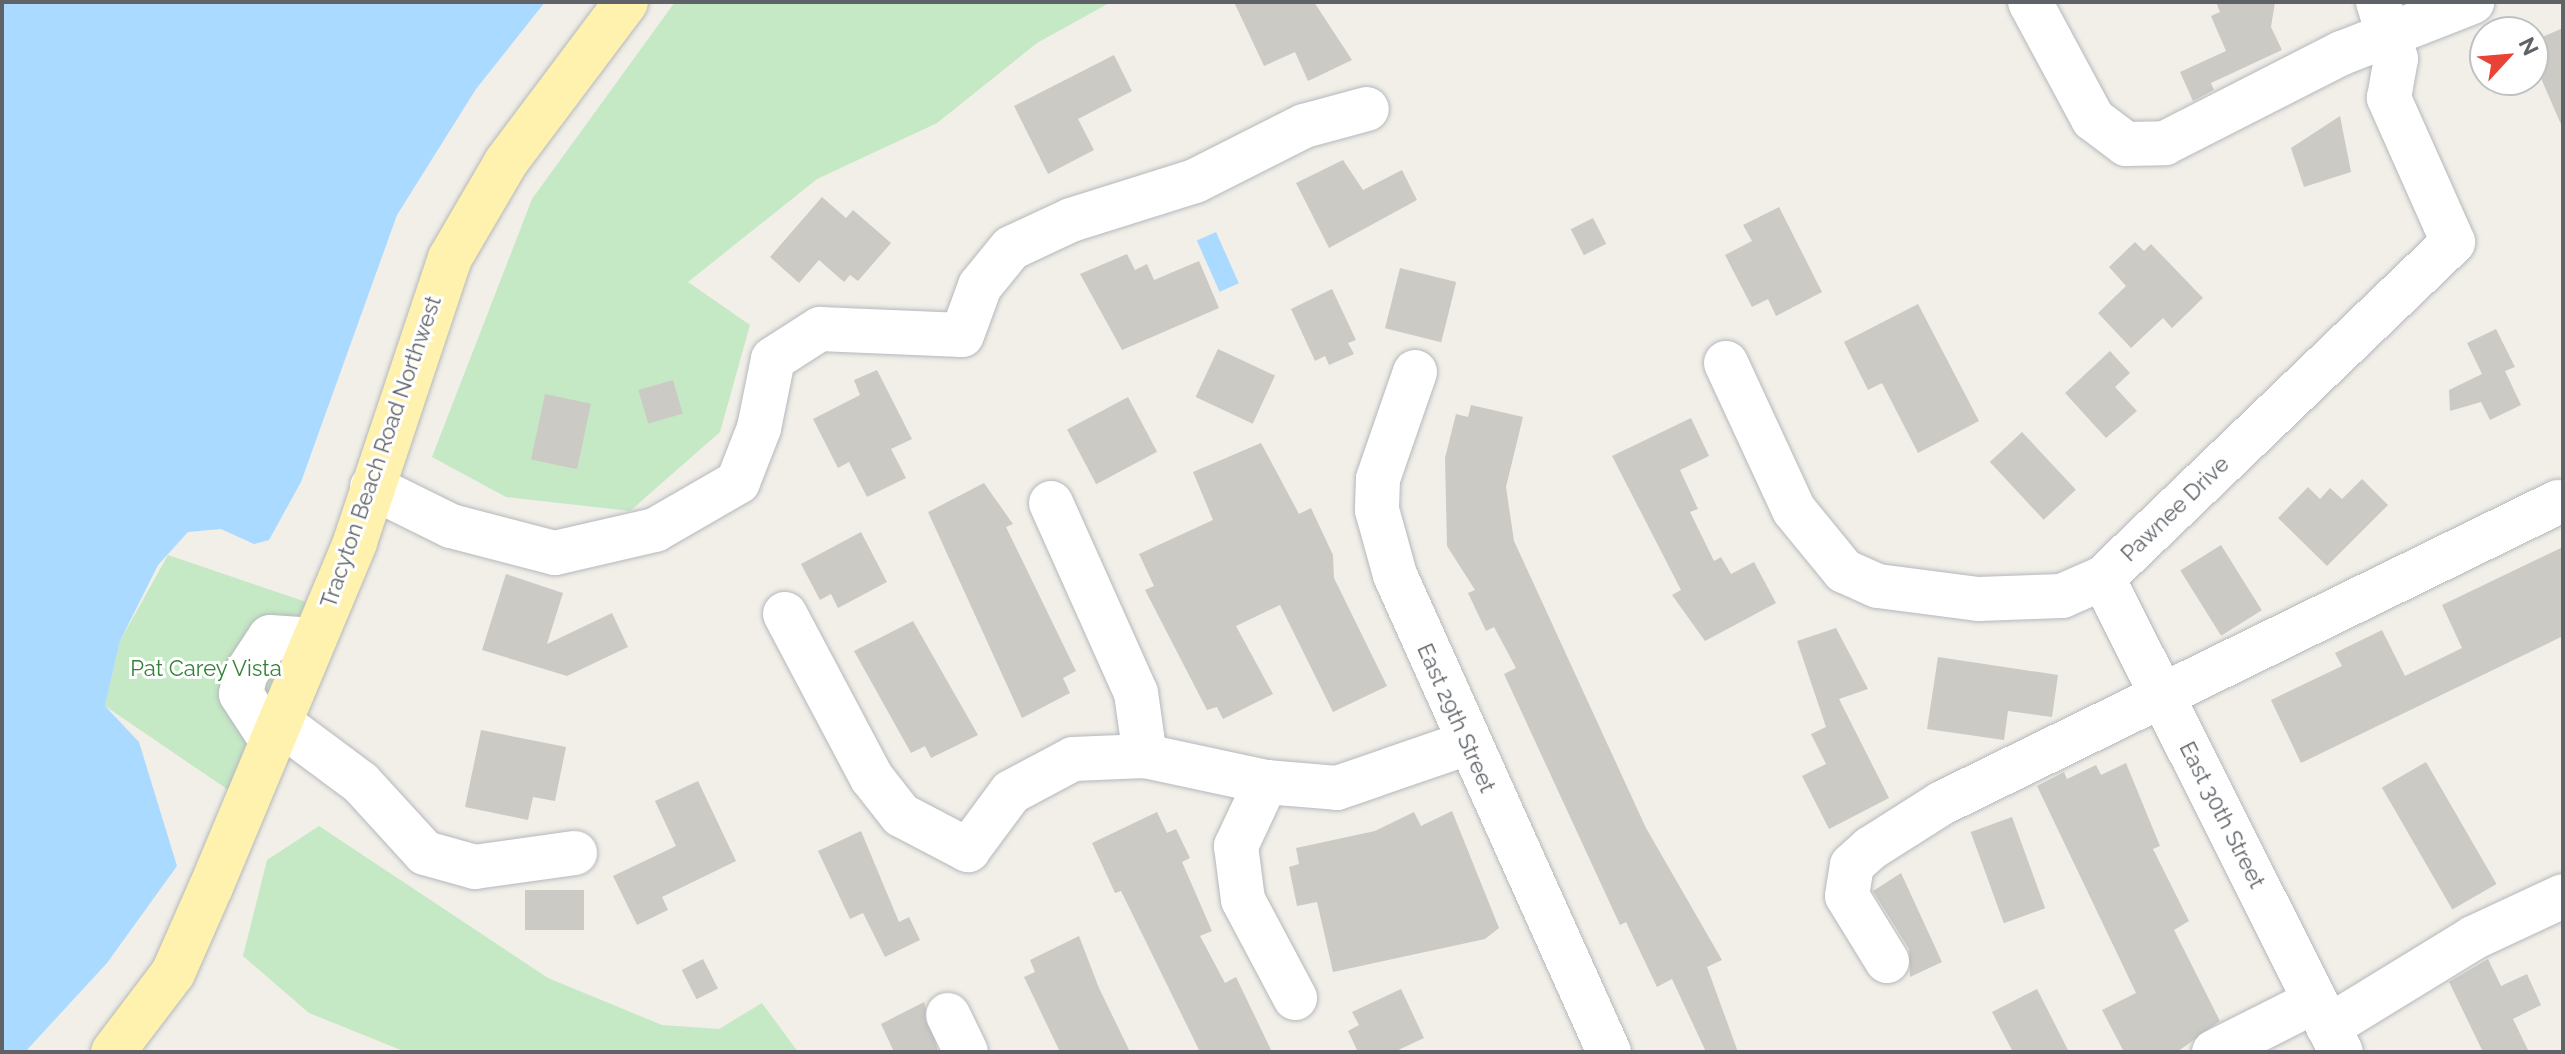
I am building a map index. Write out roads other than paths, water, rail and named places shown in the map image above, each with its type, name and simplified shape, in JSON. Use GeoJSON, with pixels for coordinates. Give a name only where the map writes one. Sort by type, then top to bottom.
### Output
{"type":"FeatureCollection","features":[{"type":"Feature","properties":{"kind":"main road","name":"Tracyton Beach Road Northwest"},"geometry":{"type":"LineString","coordinates":[[314,640],[372,487],[450,258],[506,162],[626,2]]}},
{"type":"Feature","properties":{"kind":"main road"},"geometry":{"type":"LineString","coordinates":[[113,1052],[173,973],[275,731]]}},
{"type":"Feature","properties":{"kind":"street"},"geometry":{"type":"LineString","coordinates":[[2030,2],[2093,119],[2126,144],[2165,143],[2385,17],[2472,2]]}},
{"type":"Feature","properties":{"kind":"street","name":"Pawnee Drive"},"geometry":{"type":"LineString","coordinates":[[1726,363],[1794,510],[1844,571],[1878,586],[1978,599],[2062,596],[2103,578],[2453,242],[2389,98],[2385,17]]}},
{"type":"Feature","properties":{"kind":"street"},"geometry":{"type":"LineString","coordinates":[[372,487],[451,526],[555,553],[655,530],[738,482],[773,359],[820,329],[962,335],[980,286],[1011,248],[1071,220],[1195,181],[1304,126],[1367,109]]}},
{"type":"Feature","properties":{"kind":"street","name":"East 29th Street"},"geometry":{"type":"LineString","coordinates":[[1415,372],[1378,479],[1377,510],[1395,575],[1465,744],[1609,1052]]}},
{"type":"Feature","properties":{"kind":"street"},"geometry":{"type":"LineString","coordinates":[[1887,961],[1847,896],[1852,865],[1942,803],[2558,502]]}},
{"type":"Feature","properties":{"kind":"street"},"geometry":{"type":"LineString","coordinates":[[1051,503],[1136,693],[1145,756]]}},
{"type":"Feature","properties":{"kind":"street","name":"East 30th Street"},"geometry":{"type":"LineString","coordinates":[[2103,578],[2328,1027]]}},
{"type":"Feature","properties":{"kind":"street"},"geometry":{"type":"LineString","coordinates":[[785,614],[872,778],[901,815],[968,850],[1011,792],[1073,759],[1145,756],[1266,782],[1337,788],[1465,744]]}},
{"type":"Feature","properties":{"kind":"street"},"geometry":{"type":"LineString","coordinates":[[314,640],[270,637],[245,675],[241,694],[275,731],[361,783],[425,853],[475,867],[575,853]]}},
{"type":"Feature","properties":{"kind":"street"},"geometry":{"type":"LineString","coordinates":[[1266,782],[1236,846],[1243,900],[1295,998]]}},
{"type":"Feature","properties":{"kind":"street"},"geometry":{"type":"LineString","coordinates":[[2214,1052],[2328,1027],[2473,938],[2563,896]]}},
{"type":"Feature","properties":{"kind":"water"},"geometry":{"type":"Polygon","coordinates":[[[2,2],[545,2],[476,89],[397,215],[301,482],[269,540],[254,544],[221,529],[188,532],[158,565],[120,641],[105,706],[139,742],[177,866],[107,963],[25,1052],[2,1052],[2,2]]]}},
{"type":"Feature","properties":{"kind":"water"},"geometry":{"type":"Polygon","coordinates":[[[1216,232],[1239,283],[1220,292],[1197,241],[1216,232]]]}},
{"type":"Feature","properties":{"kind":"park label","name":"Pat Carey Vista"},"geometry":{"type":"Point","coordinates":[206,669]}}]}
